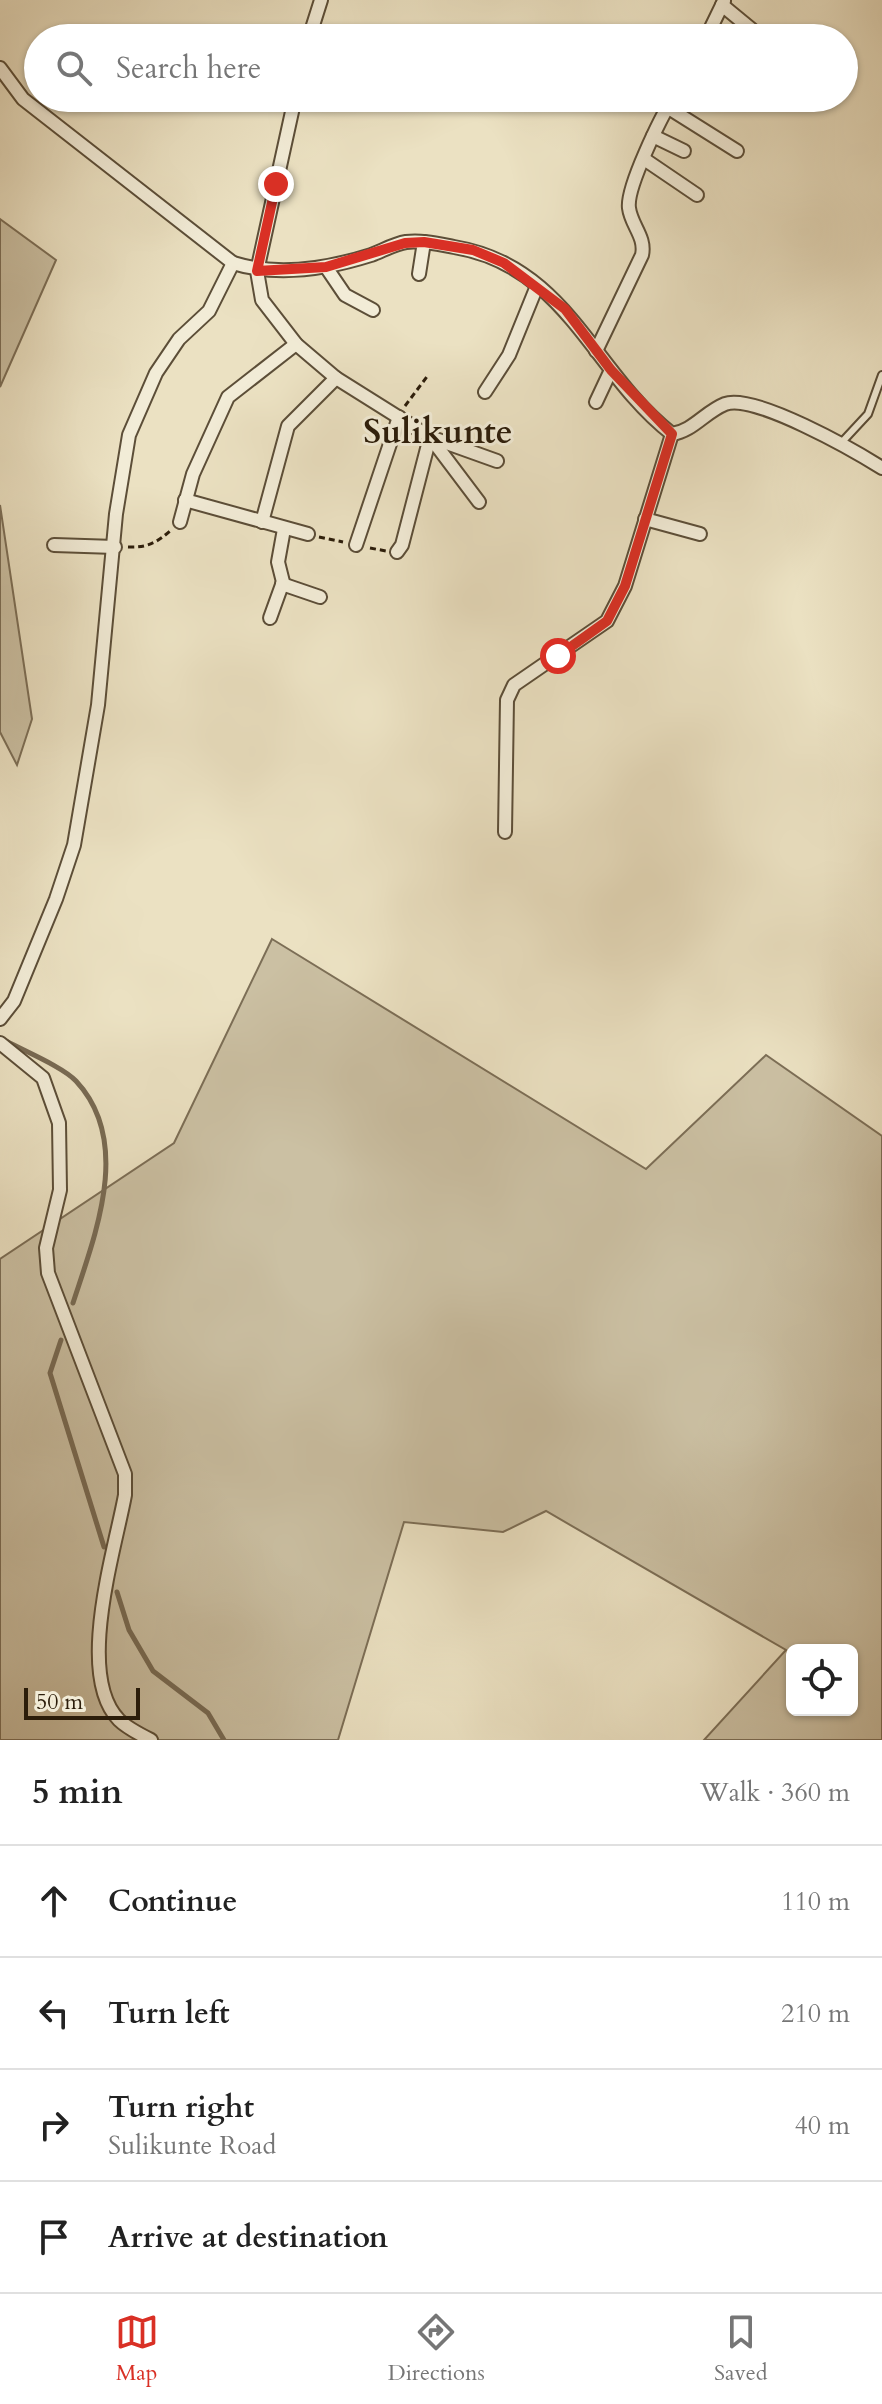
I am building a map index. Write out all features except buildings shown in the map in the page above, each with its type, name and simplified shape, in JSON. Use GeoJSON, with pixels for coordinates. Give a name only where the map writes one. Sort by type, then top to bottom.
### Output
{"type":"FeatureCollection","features":[{"type":"Feature","properties":{"kind":"street"},"geometry":{"type":"LineString","coordinates":[[313,24],[321,0]]}},
{"type":"Feature","properties":{"kind":"street"},"geometry":{"type":"LineString","coordinates":[[713,24],[723,2],[747,24]]}},
{"type":"Feature","properties":{"kind":"street"},"geometry":{"type":"LineString","coordinates":[[0,68],[24,100]]}},
{"type":"Feature","properties":{"kind":"street"},"geometry":{"type":"LineString","coordinates":[[40,112],[233,263],[257,271],[326,267],[405,243],[424,242],[473,250],[504,263],[571,314],[611,370],[672,434]]}},
{"type":"Feature","properties":{"kind":"street"},"geometry":{"type":"LineString","coordinates":[[292,112],[257,271],[262,300],[296,344],[336,378],[430,437],[497,461]]}},
{"type":"Feature","properties":{"kind":"street"},"geometry":{"type":"LineString","coordinates":[[596,351],[642,255],[643,241],[629,202],[665,112]]}},
{"type":"Feature","properties":{"kind":"street"},"geometry":{"type":"LineString","coordinates":[[684,112],[737,151]]}},
{"type":"Feature","properties":{"kind":"street"},"geometry":{"type":"LineString","coordinates":[[653,136],[684,151]]}},
{"type":"Feature","properties":{"kind":"street"},"geometry":{"type":"LineString","coordinates":[[644,159],[697,195]]}},
{"type":"Feature","properties":{"kind":"street"},"geometry":{"type":"LineString","coordinates":[[419,274],[424,242]]}},
{"type":"Feature","properties":{"kind":"street"},"geometry":{"type":"LineString","coordinates":[[0,1019],[20,987],[74,845],[98,705],[116,514],[133,424],[156,373],[179,339],[209,311],[233,263]]}},
{"type":"Feature","properties":{"kind":"street"},"geometry":{"type":"LineString","coordinates":[[326,267],[345,295],[373,310]]}},
{"type":"Feature","properties":{"kind":"street"},"geometry":{"type":"LineString","coordinates":[[485,392],[509,355],[537,286]]}},
{"type":"Feature","properties":{"kind":"street"},"geometry":{"type":"LineString","coordinates":[[180,522],[185,500],[228,397],[296,344]]}},
{"type":"Feature","properties":{"kind":"street"},"geometry":{"type":"LineString","coordinates":[[596,402],[611,370]]}},
{"type":"Feature","properties":{"kind":"street"},"geometry":{"type":"LineString","coordinates":[[262,522],[288,426],[336,378]]}},
{"type":"Feature","properties":{"kind":"street"},"geometry":{"type":"LineString","coordinates":[[672,434],[684,432],[724,405],[745,403],[842,442],[882,468]]}},
{"type":"Feature","properties":{"kind":"street"},"geometry":{"type":"LineString","coordinates":[[356,545],[399,417]]}},
{"type":"Feature","properties":{"kind":"street"},"geometry":{"type":"LineString","coordinates":[[505,832],[507,700],[514,685],[607,621],[625,586],[672,434]]}},
{"type":"Feature","properties":{"kind":"street"},"geometry":{"type":"LineString","coordinates":[[430,437],[479,502]]}},
{"type":"Feature","properties":{"kind":"street"},"geometry":{"type":"LineString","coordinates":[[397,552],[402,545],[430,437]]}},
{"type":"Feature","properties":{"kind":"street"},"geometry":{"type":"LineString","coordinates":[[185,500],[308,534]]}},
{"type":"Feature","properties":{"kind":"street"},"geometry":{"type":"LineString","coordinates":[[645,519],[700,534]]}},
{"type":"Feature","properties":{"kind":"street"},"geometry":{"type":"LineString","coordinates":[[270,618],[282,584],[278,562],[284,529]]}},
{"type":"Feature","properties":{"kind":"street"},"geometry":{"type":"LineString","coordinates":[[54,545],[115,547]]}},
{"type":"Feature","properties":{"kind":"street"},"geometry":{"type":"LineString","coordinates":[[282,584],[320,597]]}},
{"type":"Feature","properties":{"kind":"street"},"geometry":{"type":"LineString","coordinates":[[0,1043],[43,1078],[59,1123],[60,1190],[46,1248],[48,1273],[125,1474],[125,1495],[99,1619],[99,1662],[108,1702],[118,1719],[151,1740]]}},
{"type":"Feature","properties":{"kind":"lane"},"geometry":{"type":"LineString","coordinates":[[842,442],[865,420],[882,375]]}},
{"type":"Feature","properties":{"kind":"path"},"geometry":{"type":"LineString","coordinates":[[399,417],[429,374]]}},
{"type":"Feature","properties":{"kind":"path"},"geometry":{"type":"LineString","coordinates":[[115,547],[142,547],[159,541],[180,522]]}},
{"type":"Feature","properties":{"kind":"path"},"geometry":{"type":"LineString","coordinates":[[308,534],[397,552]]}},
{"type":"Feature","properties":{"kind":"shaded area"},"geometry":{"type":"Polygon","coordinates":[[[0,219],[56,260],[0,387],[0,219]]]}},
{"type":"Feature","properties":{"kind":"shaded area"},"geometry":{"type":"Polygon","coordinates":[[[0,505],[32,719],[17,765],[0,732],[0,505]]]}},
{"type":"Feature","properties":{"kind":"shaded area"},"geometry":{"type":"Polygon","coordinates":[[[272,939],[646,1169],[766,1055],[882,1136],[882,1740],[704,1740],[786,1650],[546,1511],[503,1532],[404,1522],[338,1740],[0,1740],[0,1259],[174,1143],[272,939]]]}},
{"type":"Feature","properties":{"kind":"waterway"},"geometry":{"type":"LineString","coordinates":[[6,1041],[53,1065],[76,1081],[93,1105],[103,1132],[106,1160],[99,1219],[73,1303]]}},
{"type":"Feature","properties":{"kind":"waterway"},"geometry":{"type":"LineString","coordinates":[[61,1340],[50,1373],[104,1547]]}},
{"type":"Feature","properties":{"kind":"waterway"},"geometry":{"type":"LineString","coordinates":[[117,1592],[129,1630],[153,1671],[208,1713],[224,1740]]}},
{"type":"Feature","properties":{"kind":"district","name":"Sulikunte"},"geometry":{"type":"Point","coordinates":[438,431]}},
{"type":"Feature","properties":{"kind":"route"},"geometry":{"type":"LineString","coordinates":[[276,184],[257,271],[326,267],[405,243],[424,242],[473,250],[504,263],[571,314],[600,357],[672,434],[625,586],[607,621],[558,656]]}}]}
